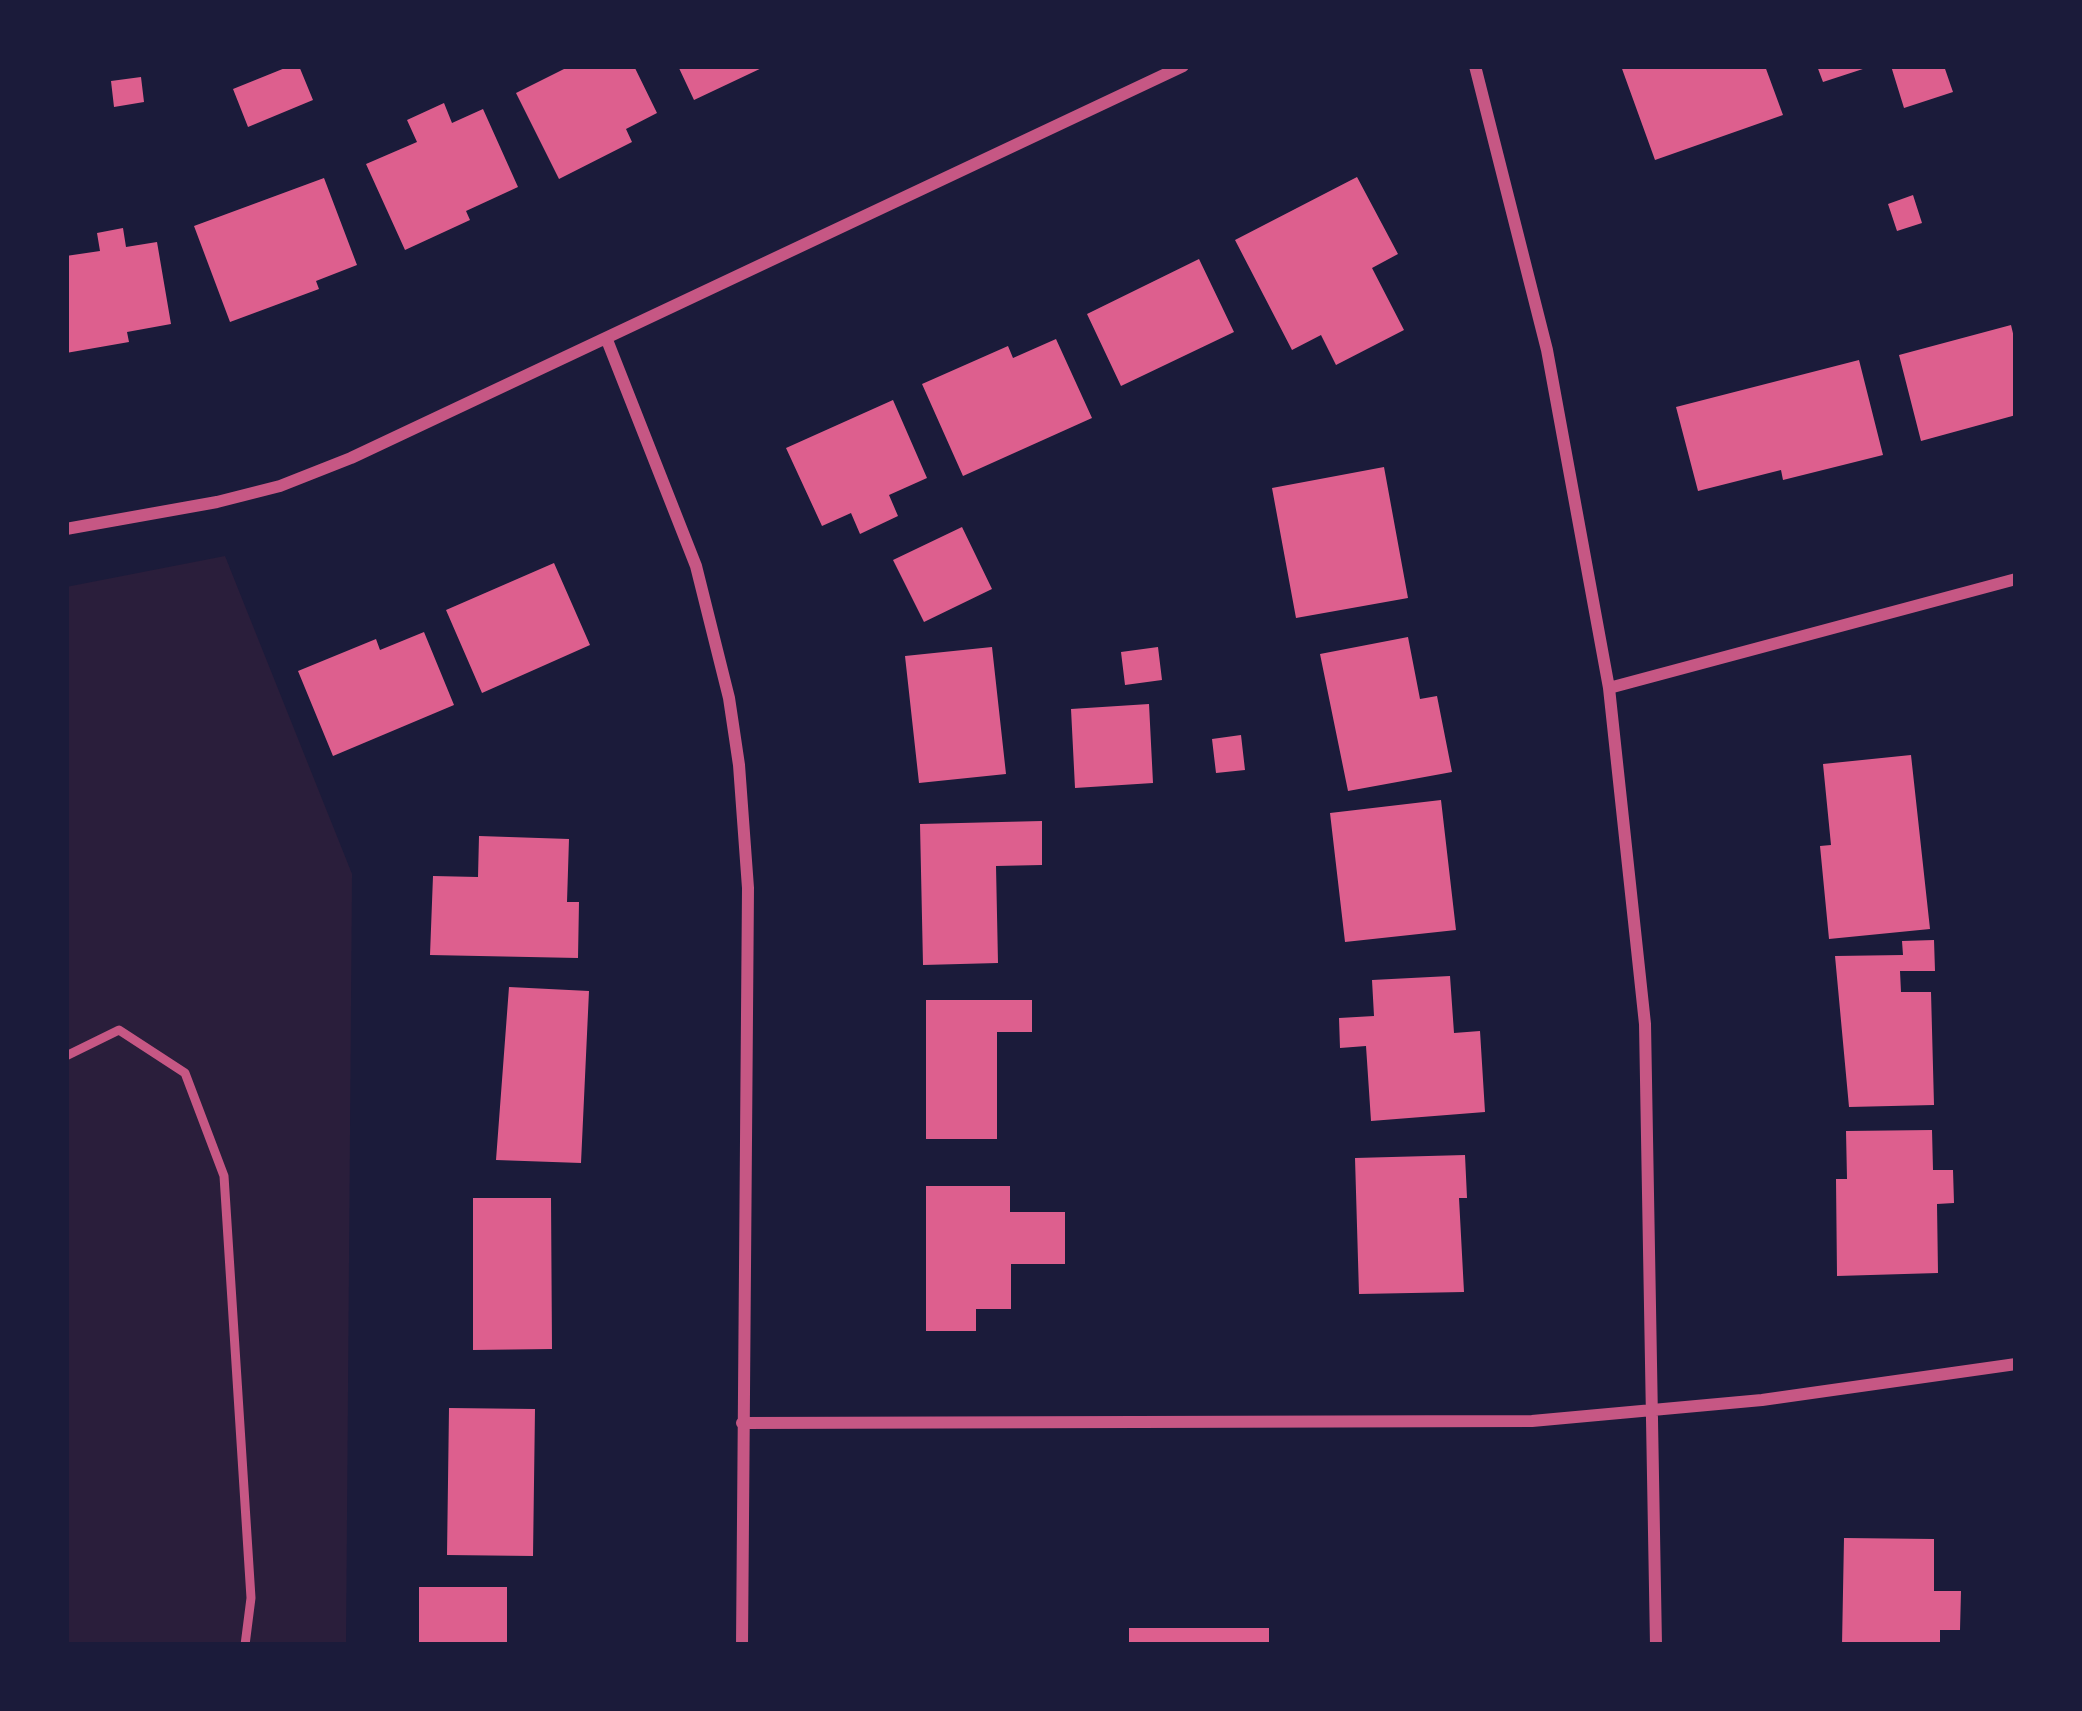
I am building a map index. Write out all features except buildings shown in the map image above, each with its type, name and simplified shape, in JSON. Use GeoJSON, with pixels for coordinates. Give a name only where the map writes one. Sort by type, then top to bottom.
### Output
{"type":"FeatureCollection","features":[{"type":"Feature","properties":{"kind":"street"},"geometry":{"type":"LineString","coordinates":[[66,529],[280,485],[607,340],[1183,66]]}},
{"type":"Feature","properties":{"kind":"street"},"geometry":{"type":"LineString","coordinates":[[1475,66],[1547,350],[1610,688],[1645,1024],[1656,1645]]}},
{"type":"Feature","properties":{"kind":"street"},"geometry":{"type":"LineString","coordinates":[[607,340],[696,566],[721,661],[739,765],[748,888],[742,1645]]}},
{"type":"Feature","properties":{"kind":"street"},"geometry":{"type":"LineString","coordinates":[[1610,688],[2016,579]]}},
{"type":"Feature","properties":{"kind":"street"},"geometry":{"type":"LineString","coordinates":[[742,1423],[1479,1423],[1654,1412],[2016,1364]]}},
{"type":"Feature","properties":{"kind":"lane"},"geometry":{"type":"LineString","coordinates":[[66,1055],[118,1030],[185,1073],[224,1176],[251,1598],[245,1645]]}},
{"type":"Feature","properties":{"kind":"shaded area"},"geometry":{"type":"Polygon","coordinates":[[[225,556],[352,874],[346,1645],[66,1645],[66,587],[225,556]]]}}]}
